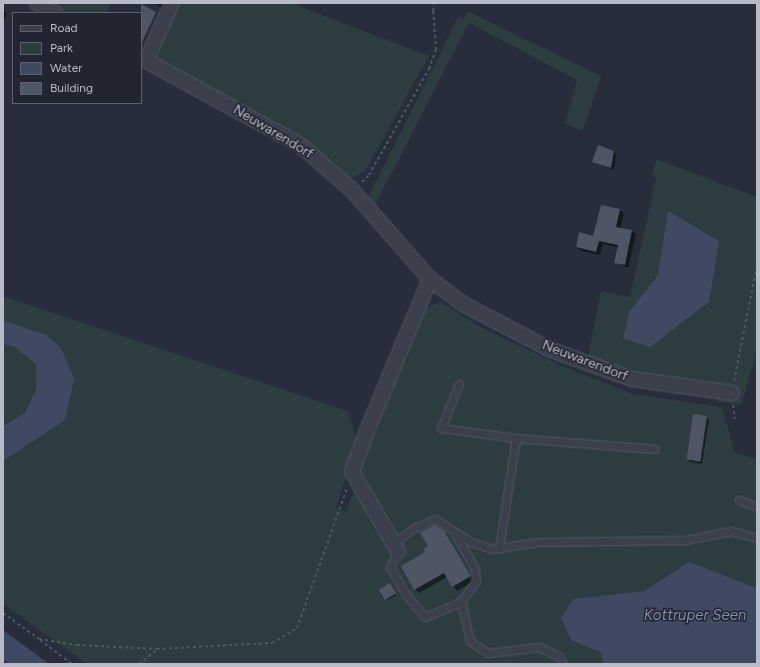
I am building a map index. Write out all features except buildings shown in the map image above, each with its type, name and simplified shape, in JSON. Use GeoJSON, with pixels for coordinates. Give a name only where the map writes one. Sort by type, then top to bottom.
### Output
{"type":"FeatureCollection","features":[{"type":"Feature","properties":{"kind":"street"},"geometry":{"type":"LineString","coordinates":[[37,3],[53,12]]}},
{"type":"Feature","properties":{"kind":"street","name":"Neuwarendorf"},"geometry":{"type":"LineString","coordinates":[[172,3],[143,60],[250,116],[299,144],[352,190],[430,280],[464,304],[551,350],[632,379],[732,393]]}},
{"type":"Feature","properties":{"kind":"street"},"geometry":{"type":"LineString","coordinates":[[396,547],[352,472],[369,424],[430,280]]}},
{"type":"Feature","properties":{"kind":"lane"},"geometry":{"type":"LineString","coordinates":[[459,384],[441,428],[516,438],[655,449]]}},
{"type":"Feature","properties":{"kind":"lane"},"geometry":{"type":"LineString","coordinates":[[499,548],[516,438]]}},
{"type":"Feature","properties":{"kind":"lane"},"geometry":{"type":"LineString","coordinates":[[739,500],[757,507]]}},
{"type":"Feature","properties":{"kind":"lane"},"geometry":{"type":"LineString","coordinates":[[454,531],[475,569],[476,581],[461,602],[425,617],[406,595],[390,567],[396,547],[414,528],[435,519],[454,531],[471,542],[492,549],[536,542],[686,540],[731,531],[757,538]]}},
{"type":"Feature","properties":{"kind":"lane"},"geometry":{"type":"LineString","coordinates":[[461,602],[470,642],[488,653],[539,647],[560,657],[563,664]]}},
{"type":"Feature","properties":{"kind":"path"},"geometry":{"type":"LineString","coordinates":[[352,190],[369,175],[429,69],[436,50],[433,10],[435,3]]}},
{"type":"Feature","properties":{"kind":"path"},"geometry":{"type":"LineString","coordinates":[[732,393],[746,313],[757,266]]}},
{"type":"Feature","properties":{"kind":"path"},"geometry":{"type":"LineString","coordinates":[[39,640],[78,645],[157,649],[272,643],[297,628],[352,472]]}},
{"type":"Feature","properties":{"kind":"path"},"geometry":{"type":"LineString","coordinates":[[3,613],[72,664]]}},
{"type":"Feature","properties":{"kind":"path"},"geometry":{"type":"LineString","coordinates":[[139,664],[157,649]]}},
{"type":"Feature","properties":{"kind":"green space"},"geometry":{"type":"Polygon","coordinates":[[[49,3],[111,3],[106,12],[64,12],[49,3]]]}},
{"type":"Feature","properties":{"kind":"green space"},"geometry":{"type":"Polygon","coordinates":[[[176,3],[291,3],[429,56],[366,170],[357,176],[347,178],[158,62],[155,51],[176,3]]]}},
{"type":"Feature","properties":{"kind":"green space"},"geometry":{"type":"Polygon","coordinates":[[[467,11],[601,76],[583,131],[565,124],[577,80],[469,23],[374,207],[367,200],[458,17],[464,20],[467,11]]]}},
{"type":"Feature","properties":{"kind":"green space"},"geometry":{"type":"Polygon","coordinates":[[[656,159],[757,197],[757,350],[741,406],[717,401],[720,385],[634,372],[588,357],[601,291],[630,297],[656,178],[652,176],[656,159]],[[658,275],[629,312],[623,339],[658,275]]]}},
{"type":"Feature","properties":{"kind":"green space"},"geometry":{"type":"Polygon","coordinates":[[[3,296],[348,411],[357,442],[336,508],[346,512],[371,440],[425,308],[441,302],[477,325],[557,364],[633,394],[722,407],[735,453],[757,459],[757,588],[689,562],[644,591],[573,599],[561,618],[570,640],[600,652],[604,664],[87,664],[3,604],[3,296]]]}},
{"type":"Feature","properties":{"kind":"water"},"geometry":{"type":"Polygon","coordinates":[[[668,211],[719,241],[709,302],[650,347],[623,339],[629,312],[658,275],[668,211]]]}},
{"type":"Feature","properties":{"kind":"water"},"geometry":{"type":"Polygon","coordinates":[[[3,320],[46,335],[61,348],[74,379],[65,420],[3,461],[3,426],[25,413],[36,390],[36,364],[15,347],[3,344],[3,320]]]}},
{"type":"Feature","properties":{"kind":"water","name":"Kottruper Seen"},"geometry":{"type":"Polygon","coordinates":[[[689,562],[757,588],[757,664],[604,664],[600,652],[571,640],[561,618],[573,599],[644,591],[689,562]]]}},
{"type":"Feature","properties":{"kind":"water"},"geometry":{"type":"Polygon","coordinates":[[[3,630],[49,664],[9,664],[3,660],[3,630]]]}}]}
